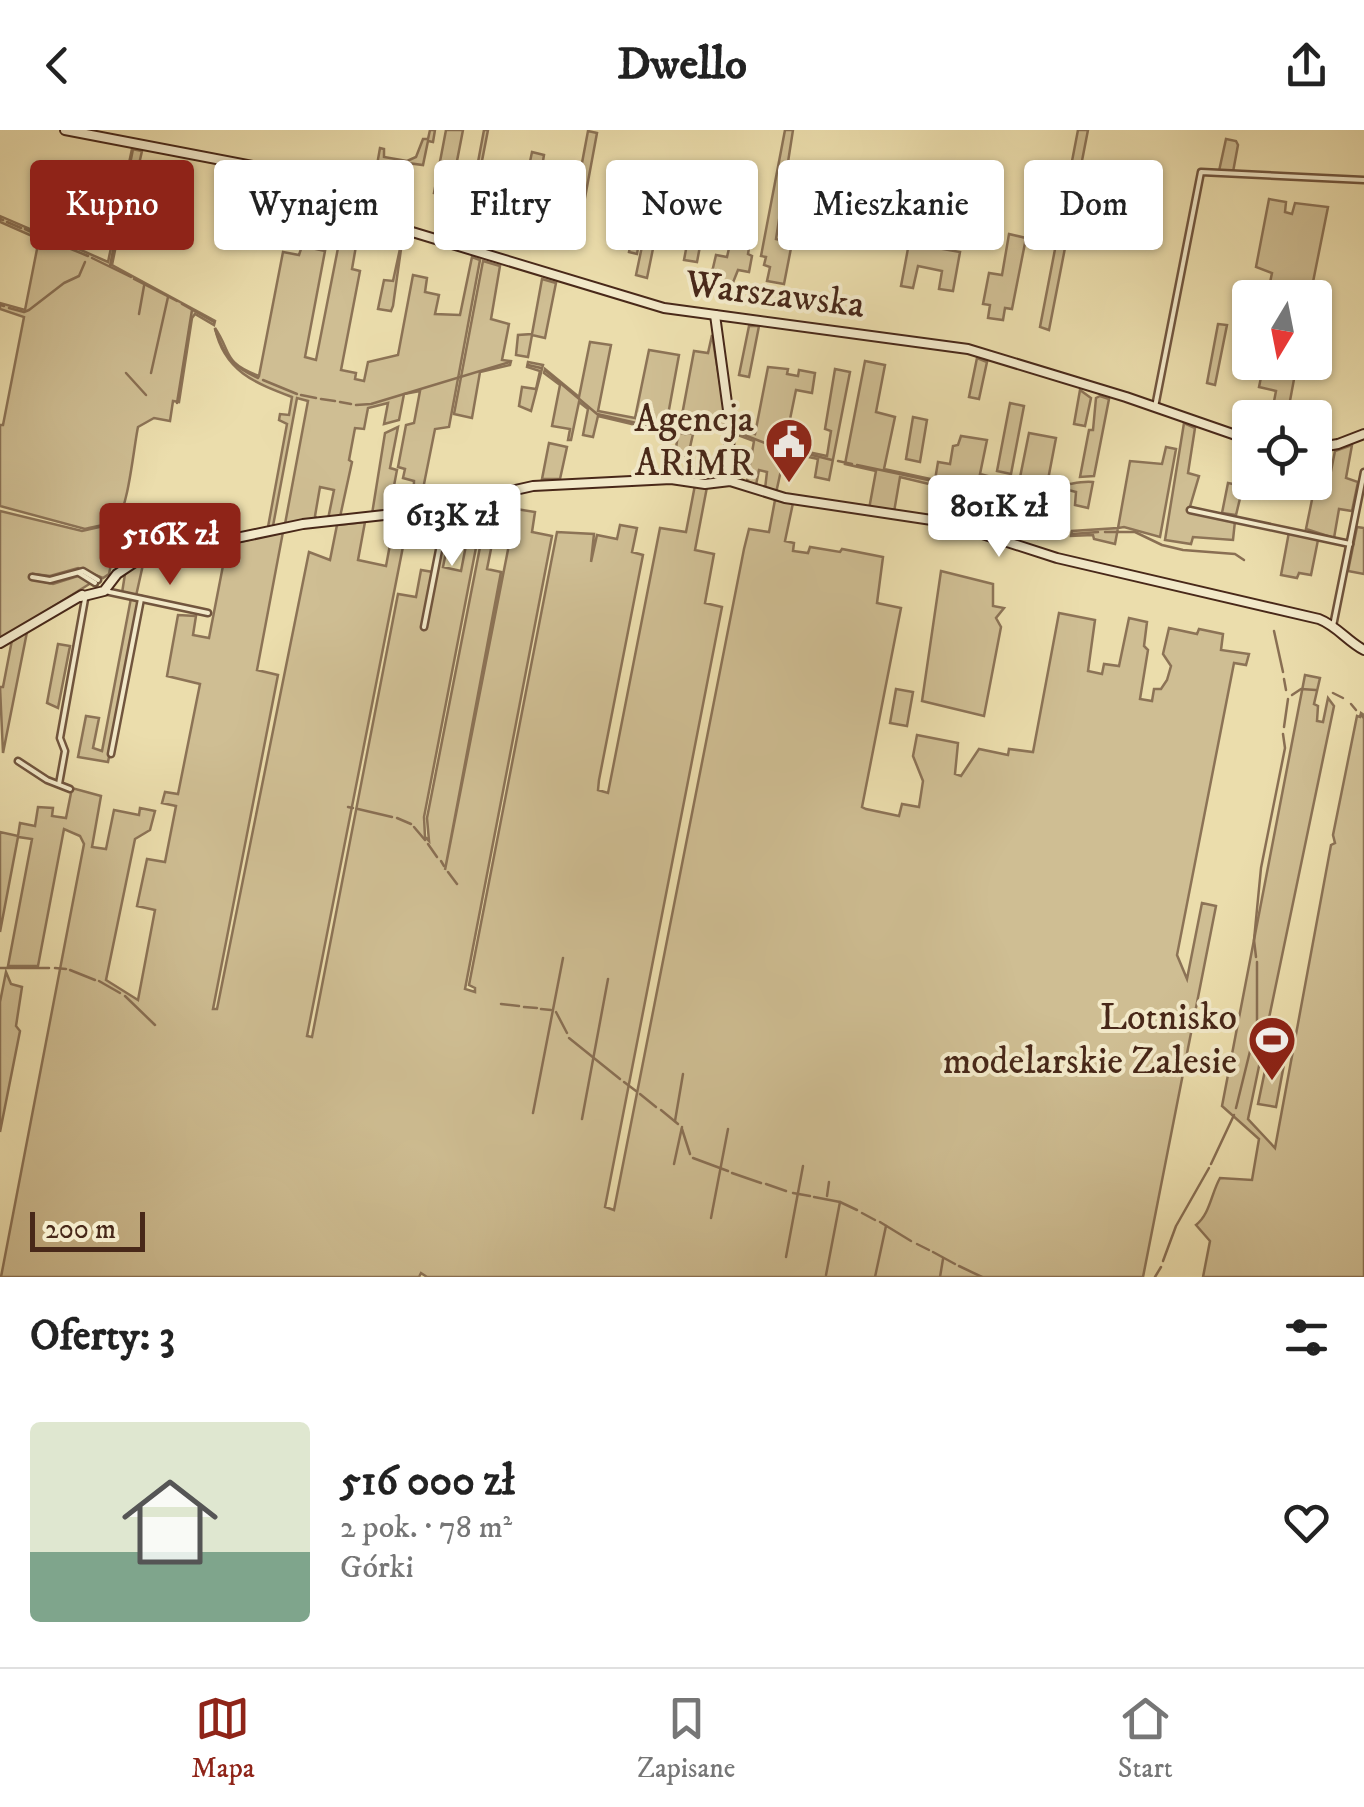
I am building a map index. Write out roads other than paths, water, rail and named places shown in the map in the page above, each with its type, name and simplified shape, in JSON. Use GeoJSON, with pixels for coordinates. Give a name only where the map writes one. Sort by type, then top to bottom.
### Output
{"type":"FeatureCollection","features":[{"type":"Feature","properties":{"kind":"street","name":"Warszawska"},"geometry":{"type":"LineString","coordinates":[[66,130],[258,167],[432,239],[664,308],[948,345],[1155,406],[1232,434]]}},
{"type":"Feature","properties":{"kind":"street"},"geometry":{"type":"LineString","coordinates":[[1155,406],[1201,172],[1364,180]]}},
{"type":"Feature","properties":{"kind":"street"},"geometry":{"type":"LineString","coordinates":[[715,316],[730,430],[728,480]]}},
{"type":"Feature","properties":{"kind":"street"},"geometry":{"type":"LineString","coordinates":[[1332,445],[1364,434]]}},
{"type":"Feature","properties":{"kind":"street"},"geometry":{"type":"LineString","coordinates":[[1333,626],[1364,472]]}},
{"type":"Feature","properties":{"kind":"street"},"geometry":{"type":"LineString","coordinates":[[0,643],[141,558],[303,524],[447,506],[542,485],[666,479],[705,484],[728,480],[786,498],[945,522],[1056,558],[1319,619],[1364,650]]}},
{"type":"Feature","properties":{"kind":"street"},"geometry":{"type":"LineString","coordinates":[[424,626],[447,506]]}},
{"type":"Feature","properties":{"kind":"street"},"geometry":{"type":"LineString","coordinates":[[1190,510],[1350,544]]}},
{"type":"Feature","properties":{"kind":"street"},"geometry":{"type":"LineString","coordinates":[[32,577],[50,580],[79,573],[141,599],[208,613]]}},
{"type":"Feature","properties":{"kind":"street"},"geometry":{"type":"LineString","coordinates":[[59,784],[65,751],[60,738],[86,605],[82,597]]}},
{"type":"Feature","properties":{"kind":"street"},"geometry":{"type":"LineString","coordinates":[[111,754],[141,599]]}},
{"type":"Feature","properties":{"kind":"street"},"geometry":{"type":"LineString","coordinates":[[18,761],[70,790]]}},
{"type":"Feature","properties":{"kind":"waterway"},"geometry":{"type":"LineString","coordinates":[[110,266],[133,149]]}},
{"type":"Feature","properties":{"kind":"waterway"},"geometry":{"type":"LineString","coordinates":[[7,222],[21,228]]}},
{"type":"Feature","properties":{"kind":"waterway"},"geometry":{"type":"LineString","coordinates":[[25,229],[30,231]]}},
{"type":"Feature","properties":{"kind":"waterway"},"geometry":{"type":"LineString","coordinates":[[73,250],[88,256]]}},
{"type":"Feature","properties":{"kind":"waterway"},"geometry":{"type":"LineString","coordinates":[[92,258],[131,277]]}},
{"type":"Feature","properties":{"kind":"waterway"},"geometry":{"type":"LineString","coordinates":[[9,308],[29,310],[79,276],[85,262]]}},
{"type":"Feature","properties":{"kind":"waterway"},"geometry":{"type":"LineString","coordinates":[[134,279],[177,301]]}},
{"type":"Feature","properties":{"kind":"waterway"},"geometry":{"type":"LineString","coordinates":[[139,314],[144,286]]}},
{"type":"Feature","properties":{"kind":"waterway"},"geometry":{"type":"LineString","coordinates":[[151,373],[168,297]]}},
{"type":"Feature","properties":{"kind":"waterway"},"geometry":{"type":"LineString","coordinates":[[182,304],[214,322]]}},
{"type":"Feature","properties":{"kind":"waterway"},"geometry":{"type":"LineString","coordinates":[[0,305],[4,306]]}},
{"type":"Feature","properties":{"kind":"waterway"},"geometry":{"type":"LineString","coordinates":[[177,403],[192,310]]}},
{"type":"Feature","properties":{"kind":"waterway"},"geometry":{"type":"LineString","coordinates":[[215,329],[230,359],[258,378]]}},
{"type":"Feature","properties":{"kind":"waterway"},"geometry":{"type":"LineString","coordinates":[[356,405],[371,404],[510,362]]}},
{"type":"Feature","properties":{"kind":"waterway"},"geometry":{"type":"LineString","coordinates":[[528,365],[541,368]]}},
{"type":"Feature","properties":{"kind":"waterway"},"geometry":{"type":"LineString","coordinates":[[546,371],[597,414],[685,434],[726,429]]}},
{"type":"Feature","properties":{"kind":"waterway"},"geometry":{"type":"LineString","coordinates":[[126,373],[146,395]]}},
{"type":"Feature","properties":{"kind":"waterway"},"geometry":{"type":"LineString","coordinates":[[263,380],[297,394]]}},
{"type":"Feature","properties":{"kind":"waterway"},"geometry":{"type":"LineString","coordinates":[[301,395],[316,398]]}},
{"type":"Feature","properties":{"kind":"waterway"},"geometry":{"type":"LineString","coordinates":[[321,399],[335,401]]}},
{"type":"Feature","properties":{"kind":"waterway"},"geometry":{"type":"LineString","coordinates":[[340,402],[351,404]]}},
{"type":"Feature","properties":{"kind":"waterway"},"geometry":{"type":"LineString","coordinates":[[734,431],[770,445]]}},
{"type":"Feature","properties":{"kind":"waterway"},"geometry":{"type":"LineString","coordinates":[[776,446],[832,460]]}},
{"type":"Feature","properties":{"kind":"waterway"},"geometry":{"type":"LineString","coordinates":[[838,461],[852,464]]}},
{"type":"Feature","properties":{"kind":"waterway"},"geometry":{"type":"LineString","coordinates":[[857,465],[933,481]]}},
{"type":"Feature","properties":{"kind":"waterway"},"geometry":{"type":"LineString","coordinates":[[938,482],[953,487]]}},
{"type":"Feature","properties":{"kind":"waterway"},"geometry":{"type":"LineString","coordinates":[[959,488],[967,490]]}},
{"type":"Feature","properties":{"kind":"waterway"},"geometry":{"type":"LineString","coordinates":[[972,492],[990,496]]}},
{"type":"Feature","properties":{"kind":"waterway"},"geometry":{"type":"LineString","coordinates":[[995,498],[1011,509]]}},
{"type":"Feature","properties":{"kind":"waterway"},"geometry":{"type":"LineString","coordinates":[[1016,513],[1036,532]]}},
{"type":"Feature","properties":{"kind":"waterway"},"geometry":{"type":"LineString","coordinates":[[1073,534],[1098,532]]}},
{"type":"Feature","properties":{"kind":"waterway"},"geometry":{"type":"LineString","coordinates":[[1105,532],[1135,532],[1162,545],[1235,554],[1244,560]]}},
{"type":"Feature","properties":{"kind":"waterway"},"geometry":{"type":"LineString","coordinates":[[1274,631],[1283,672]]}},
{"type":"Feature","properties":{"kind":"waterway"},"geometry":{"type":"LineString","coordinates":[[1284,679],[1286,690]]}},
{"type":"Feature","properties":{"kind":"waterway"},"geometry":{"type":"LineString","coordinates":[[1292,695],[1301,689],[1316,690]]}},
{"type":"Feature","properties":{"kind":"waterway"},"geometry":{"type":"LineString","coordinates":[[1333,693],[1343,698]]}},
{"type":"Feature","properties":{"kind":"waterway"},"geometry":{"type":"LineString","coordinates":[[1284,727],[1288,699]]}},
{"type":"Feature","properties":{"kind":"waterway"},"geometry":{"type":"LineString","coordinates":[[1351,704],[1356,710]]}},
{"type":"Feature","properties":{"kind":"waterway"},"geometry":{"type":"LineString","coordinates":[[1361,715],[1364,718]]}},
{"type":"Feature","properties":{"kind":"waterway"},"geometry":{"type":"LineString","coordinates":[[1256,957],[1261,868],[1285,748],[1283,734]]}},
{"type":"Feature","properties":{"kind":"waterway"},"geometry":{"type":"LineString","coordinates":[[348,807],[353,808]]}},
{"type":"Feature","properties":{"kind":"waterway"},"geometry":{"type":"LineString","coordinates":[[358,809],[392,817]]}},
{"type":"Feature","properties":{"kind":"waterway"},"geometry":{"type":"LineString","coordinates":[[397,818],[411,824]]}},
{"type":"Feature","properties":{"kind":"waterway"},"geometry":{"type":"LineString","coordinates":[[414,827],[425,840]]}},
{"type":"Feature","properties":{"kind":"waterway"},"geometry":{"type":"LineString","coordinates":[[428,844],[437,857]]}},
{"type":"Feature","properties":{"kind":"waterway"},"geometry":{"type":"LineString","coordinates":[[441,861],[444,866]]}},
{"type":"Feature","properties":{"kind":"waterway"},"geometry":{"type":"LineString","coordinates":[[448,872],[457,884]]}},
{"type":"Feature","properties":{"kind":"waterway"},"geometry":{"type":"LineString","coordinates":[[533,1113],[563,958]]}},
{"type":"Feature","properties":{"kind":"waterway"},"geometry":{"type":"LineString","coordinates":[[1236,1108],[1257,1023],[1257,962]]}},
{"type":"Feature","properties":{"kind":"waterway"},"geometry":{"type":"LineString","coordinates":[[0,968],[49,968]]}},
{"type":"Feature","properties":{"kind":"waterway"},"geometry":{"type":"LineString","coordinates":[[55,968],[66,969]]}},
{"type":"Feature","properties":{"kind":"waterway"},"geometry":{"type":"LineString","coordinates":[[70,970],[95,980]]}},
{"type":"Feature","properties":{"kind":"waterway"},"geometry":{"type":"LineString","coordinates":[[582,1119],[608,979]]}},
{"type":"Feature","properties":{"kind":"waterway"},"geometry":{"type":"LineString","coordinates":[[99,981],[120,993]]}},
{"type":"Feature","properties":{"kind":"waterway"},"geometry":{"type":"LineString","coordinates":[[125,996],[155,1025]]}},
{"type":"Feature","properties":{"kind":"waterway"},"geometry":{"type":"LineString","coordinates":[[501,1004],[519,1006]]}},
{"type":"Feature","properties":{"kind":"waterway"},"geometry":{"type":"LineString","coordinates":[[524,1007],[537,1008]]}},
{"type":"Feature","properties":{"kind":"waterway"},"geometry":{"type":"LineString","coordinates":[[541,1009],[551,1010]]}},
{"type":"Feature","properties":{"kind":"waterway"},"geometry":{"type":"LineString","coordinates":[[556,1012],[567,1033]]}},
{"type":"Feature","properties":{"kind":"waterway"},"geometry":{"type":"LineString","coordinates":[[569,1038],[620,1079]]}},
{"type":"Feature","properties":{"kind":"waterway"},"geometry":{"type":"LineString","coordinates":[[675,1121],[683,1074]]}},
{"type":"Feature","properties":{"kind":"waterway"},"geometry":{"type":"LineString","coordinates":[[624,1082],[636,1091]]}},
{"type":"Feature","properties":{"kind":"waterway"},"geometry":{"type":"LineString","coordinates":[[640,1094],[656,1107]]}},
{"type":"Feature","properties":{"kind":"waterway"},"geometry":{"type":"LineString","coordinates":[[661,1110],[678,1124]]}},
{"type":"Feature","properties":{"kind":"waterway"},"geometry":{"type":"LineString","coordinates":[[1211,1164],[1234,1115]]}},
{"type":"Feature","properties":{"kind":"waterway"},"geometry":{"type":"LineString","coordinates":[[674,1164],[682,1127]]}},
{"type":"Feature","properties":{"kind":"waterway"},"geometry":{"type":"LineString","coordinates":[[682,1129],[690,1154]]}},
{"type":"Feature","properties":{"kind":"waterway"},"geometry":{"type":"LineString","coordinates":[[711,1218],[728,1129]]}},
{"type":"Feature","properties":{"kind":"waterway"},"geometry":{"type":"LineString","coordinates":[[693,1158],[728,1171]]}},
{"type":"Feature","properties":{"kind":"waterway"},"geometry":{"type":"LineString","coordinates":[[786,1257],[803,1166]]}},
{"type":"Feature","properties":{"kind":"waterway"},"geometry":{"type":"LineString","coordinates":[[1163,1261],[1176,1226],[1209,1168]]}},
{"type":"Feature","properties":{"kind":"waterway"},"geometry":{"type":"LineString","coordinates":[[732,1173],[761,1183]]}},
{"type":"Feature","properties":{"kind":"waterway"},"geometry":{"type":"LineString","coordinates":[[827,1196],[829,1182]]}},
{"type":"Feature","properties":{"kind":"waterway"},"geometry":{"type":"LineString","coordinates":[[766,1184],[786,1191]]}},
{"type":"Feature","properties":{"kind":"waterway"},"geometry":{"type":"LineString","coordinates":[[793,1193],[810,1196]]}},
{"type":"Feature","properties":{"kind":"waterway"},"geometry":{"type":"LineString","coordinates":[[814,1197],[857,1210]]}},
{"type":"Feature","properties":{"kind":"waterway"},"geometry":{"type":"LineString","coordinates":[[826,1275],[840,1202]]}},
{"type":"Feature","properties":{"kind":"waterway"},"geometry":{"type":"LineString","coordinates":[[862,1213],[875,1220]]}},
{"type":"Feature","properties":{"kind":"waterway"},"geometry":{"type":"LineString","coordinates":[[880,1222],[911,1241]]}},
{"type":"Feature","properties":{"kind":"waterway"},"geometry":{"type":"LineString","coordinates":[[875,1277],[886,1226]]}},
{"type":"Feature","properties":{"kind":"waterway"},"geometry":{"type":"LineString","coordinates":[[917,1244],[929,1250]]}},
{"type":"Feature","properties":{"kind":"waterway"},"geometry":{"type":"LineString","coordinates":[[933,1252],[955,1264]]}},
{"type":"Feature","properties":{"kind":"waterway"},"geometry":{"type":"LineString","coordinates":[[940,1277],[943,1259]]}},
{"type":"Feature","properties":{"kind":"waterway"},"geometry":{"type":"LineString","coordinates":[[959,1266],[982,1277]]}},
{"type":"Feature","properties":{"kind":"waterway"},"geometry":{"type":"LineString","coordinates":[[1155,1277],[1161,1267]]}},
{"type":"Feature","properties":{"kind":"place","name":"Agencja ARiMR"},"geometry":{"type":"Point","coordinates":[789,484]}},
{"type":"Feature","properties":{"kind":"place","name":"Lotnisko modelarskie Zalesie"},"geometry":{"type":"Point","coordinates":[1272,1082]}}]}
